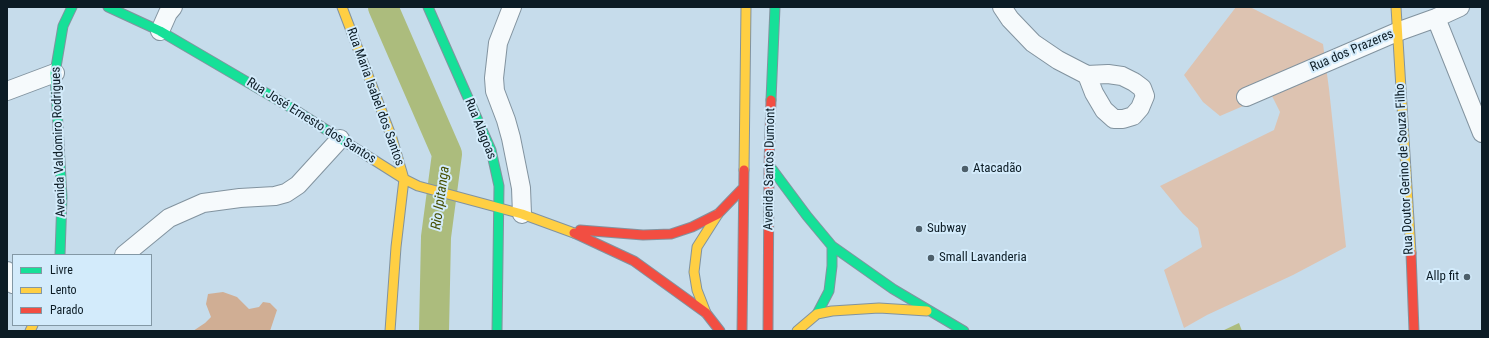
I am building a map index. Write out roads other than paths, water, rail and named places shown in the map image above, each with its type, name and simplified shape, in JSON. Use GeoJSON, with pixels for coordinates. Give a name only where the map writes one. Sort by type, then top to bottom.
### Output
{"type":"FeatureCollection","features":[{"type":"Feature","properties":{"kind":"main road","name":"Avenida Valdomiro Rodrigues"},"geometry":{"type":"LineString","coordinates":[[60,254],[62,197],[55,74],[63,26],[72,7]]}},
{"type":"Feature","properties":{"kind":"main road","name":"Rua José Ernesto dos Santos"},"geometry":{"type":"LineString","coordinates":[[108,7],[160,31],[294,110],[404,179],[418,186],[522,214],[565,229],[634,260],[706,314],[720,331]]}},
{"type":"Feature","properties":{"kind":"main road","name":"Rua Maria Isabel dos Santos"},"geometry":{"type":"LineString","coordinates":[[342,7],[392,138],[404,179],[396,247],[390,331]]}},
{"type":"Feature","properties":{"kind":"main road","name":"Rua Alagoas"},"geometry":{"type":"LineString","coordinates":[[428,7],[491,150],[499,186],[497,331]]}},
{"type":"Feature","properties":{"kind":"main road","name":"Avenida Santos Dumont"},"geometry":{"type":"LineString","coordinates":[[742,331],[746,7]]}},
{"type":"Feature","properties":{"kind":"main road","name":"Avenida Santos Dumont"},"geometry":{"type":"LineString","coordinates":[[768,331],[769,165],[774,7]]}},
{"type":"Feature","properties":{"kind":"main road","name":"Rua Doutor Gerino de Souza Filho"},"geometry":{"type":"LineString","coordinates":[[1396,7],[1409,218],[1414,331]]}},
{"type":"Feature","properties":{"kind":"main road"},"geometry":{"type":"LineString","coordinates":[[769,165],[807,216],[832,246],[893,289],[964,331]]}},
{"type":"Feature","properties":{"kind":"main road","name":"Rua José Ernesto dos Santos"},"geometry":{"type":"LineString","coordinates":[[565,229],[643,235],[671,234],[692,227],[718,214],[743,188]]}},
{"type":"Feature","properties":{"kind":"main road"},"geometry":{"type":"LineString","coordinates":[[706,314],[697,290],[694,272],[697,247],[718,214]]}},
{"type":"Feature","properties":{"kind":"main road"},"geometry":{"type":"LineString","coordinates":[[797,331],[817,314],[829,292],[832,266],[832,246]]}},
{"type":"Feature","properties":{"kind":"main road"},"geometry":{"type":"LineString","coordinates":[[817,314],[832,311],[879,308],[929,311]]}},
{"type":"Feature","properties":{"kind":"street"},"geometry":{"type":"LineString","coordinates":[[160,31],[168,13],[173,7]]}},
{"type":"Feature","properties":{"kind":"street"},"geometry":{"type":"LineString","coordinates":[[512,7],[498,43],[494,78],[495,91],[511,138],[521,188],[522,214]]}},
{"type":"Feature","properties":{"kind":"street"},"geometry":{"type":"LineString","coordinates":[[1002,7],[1010,19],[1033,43],[1058,60],[1087,75],[1108,74],[1122,76],[1134,82],[1142,88],[1145,96],[1140,108],[1133,116],[1123,119],[1114,119],[1104,110],[1087,75]]}},
{"type":"Feature","properties":{"kind":"street","name":"Rua dos Prazeres"},"geometry":{"type":"LineString","coordinates":[[1246,97],[1397,32],[1436,18],[1460,7]]}},
{"type":"Feature","properties":{"kind":"street"},"geometry":{"type":"LineString","coordinates":[[1436,18],[1482,133]]}},
{"type":"Feature","properties":{"kind":"street"},"geometry":{"type":"LineString","coordinates":[[7,91],[55,74]]}},
{"type":"Feature","properties":{"kind":"street"},"geometry":{"type":"LineString","coordinates":[[125,254],[169,218],[203,203],[240,198],[275,196],[286,193],[298,184],[340,139]]}},
{"type":"Feature","properties":{"kind":"street"},"geometry":{"type":"LineString","coordinates":[[7,271],[12,282]]}},
{"type":"Feature","properties":{"kind":"waterway","name":"Rio Ipitanga"},"geometry":{"type":"LineString","coordinates":[[383,7],[447,154],[436,237],[434,331]]}},
{"type":"Feature","properties":{"kind":"place","name":"Atacadão"},"geometry":{"type":"Point","coordinates":[965,169]}},
{"type":"Feature","properties":{"kind":"place","name":"Subway"},"geometry":{"type":"Point","coordinates":[919,229]}},
{"type":"Feature","properties":{"kind":"place","name":"Small Lavanderia"},"geometry":{"type":"Point","coordinates":[931,258]}},
{"type":"Feature","properties":{"kind":"place","name":"Allp fit"},"geometry":{"type":"Point","coordinates":[1467,277]}}]}
